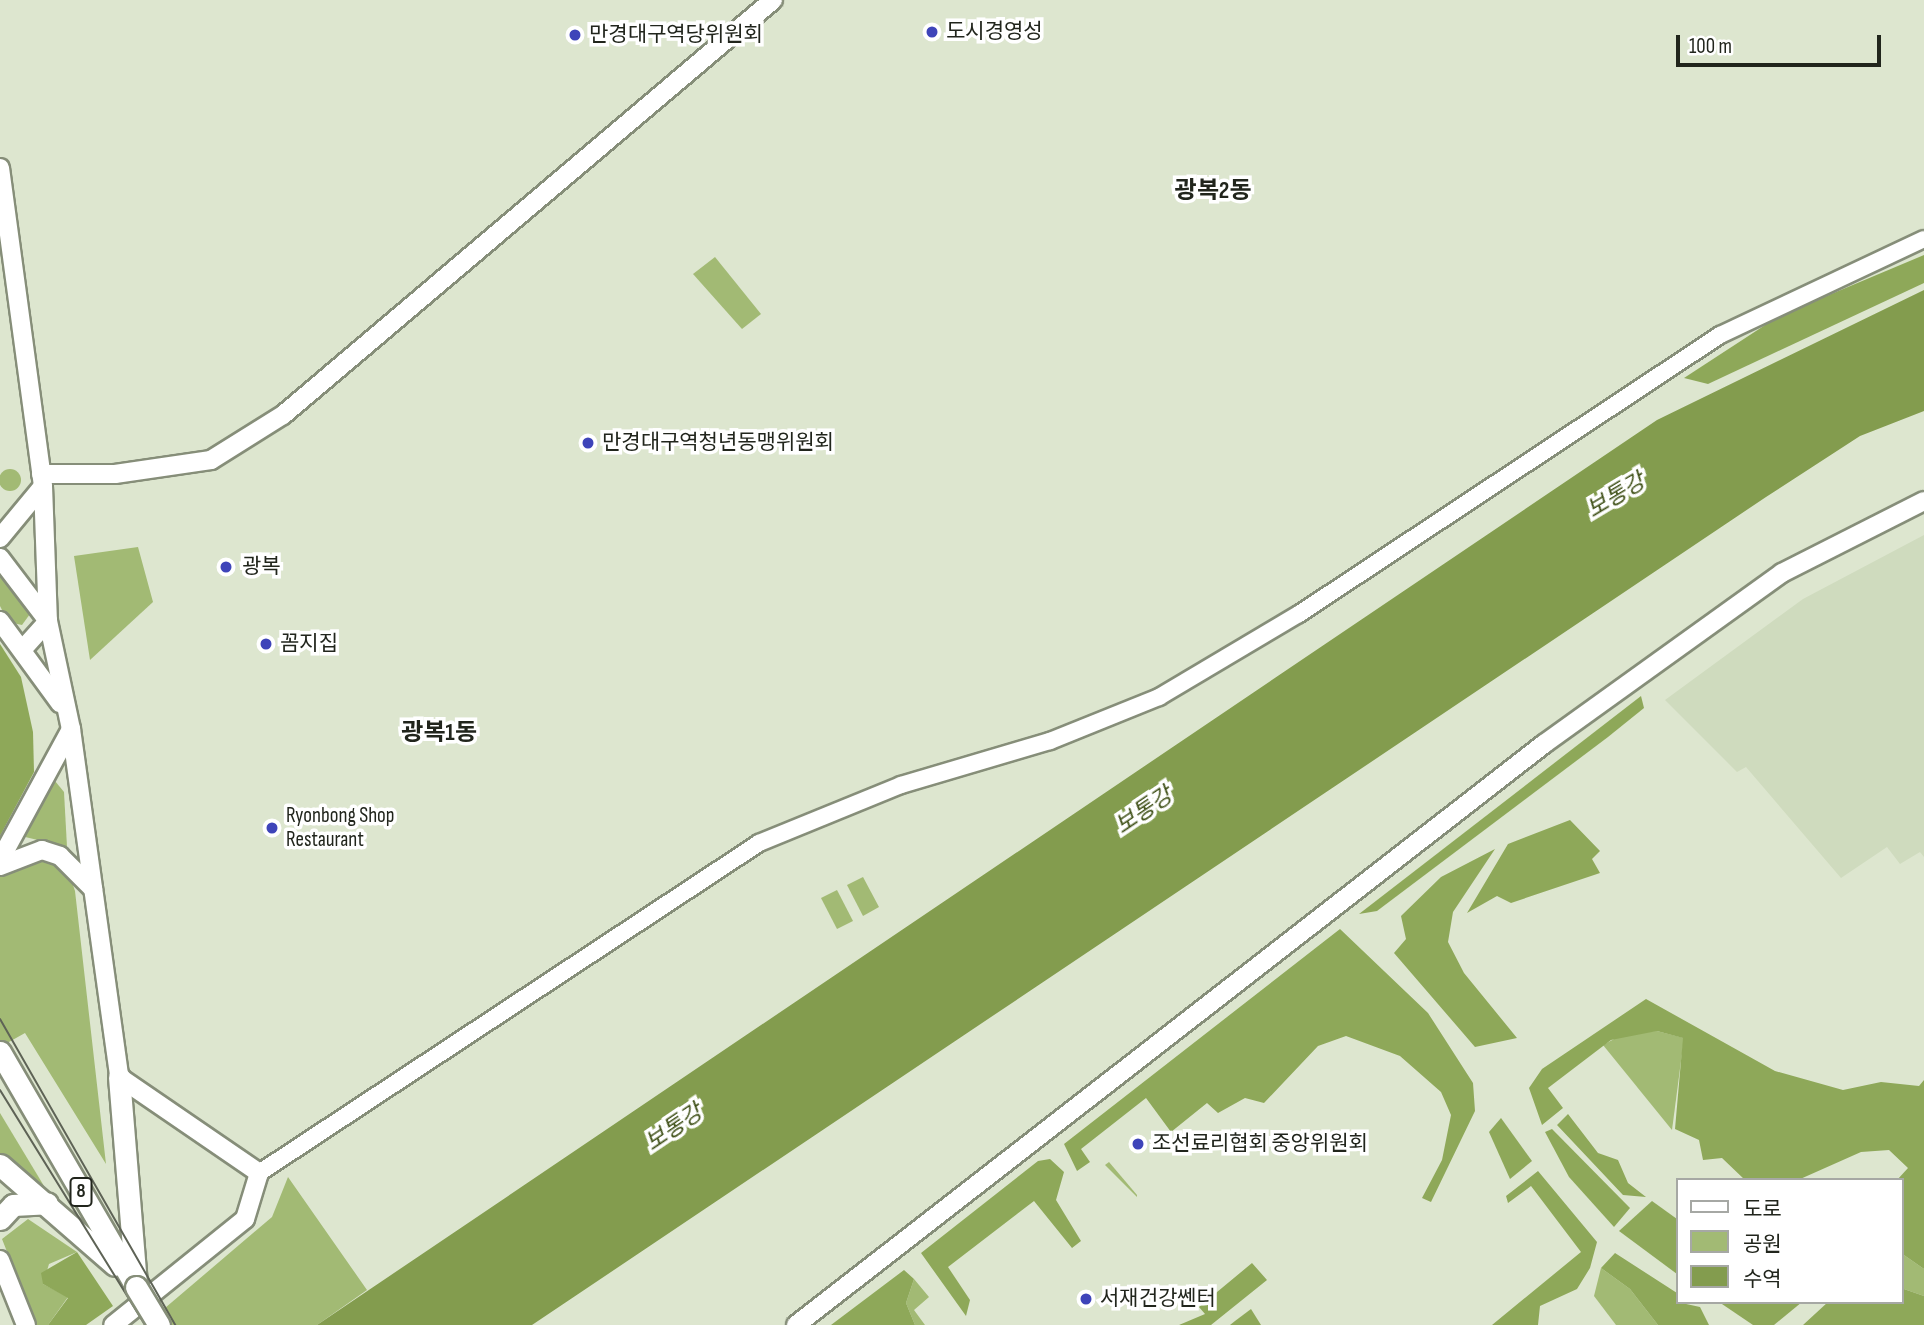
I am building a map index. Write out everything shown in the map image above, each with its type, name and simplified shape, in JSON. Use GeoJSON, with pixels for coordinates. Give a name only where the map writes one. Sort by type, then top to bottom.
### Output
{"type":"FeatureCollection","features":[{"type":"Feature","properties":{"kind":"highway","name":"8"},"geometry":{"type":"LineString","coordinates":[[0,1052],[159,1325]]}},
{"type":"Feature","properties":{"kind":"highway"},"geometry":{"type":"LineString","coordinates":[[118,1077],[136,1287]]}},
{"type":"Feature","properties":{"kind":"highway"},"geometry":{"type":"LineString","coordinates":[[0,1165],[47,1203],[136,1287]]}},
{"type":"Feature","properties":{"kind":"highway"},"geometry":{"type":"LineString","coordinates":[[0,1219],[13,1205],[47,1203]]}},
{"type":"Feature","properties":{"kind":"main road"},"geometry":{"type":"LineString","coordinates":[[0,538],[42,480],[115,474],[211,460],[283,415],[773,0]]}},
{"type":"Feature","properties":{"kind":"main road"},"geometry":{"type":"LineString","coordinates":[[0,168],[42,480],[48,621],[63,708],[71,729],[118,1077],[259,1173],[245,1219],[113,1325]]}},
{"type":"Feature","properties":{"kind":"main road"},"geometry":{"type":"LineString","coordinates":[[796,1325],[1544,744],[1782,573],[1924,501]]}},
{"type":"Feature","properties":{"kind":"main road"},"geometry":{"type":"LineString","coordinates":[[0,558],[48,621]]}},
{"type":"Feature","properties":{"kind":"main road"},"geometry":{"type":"LineString","coordinates":[[0,621],[63,708]]}},
{"type":"Feature","properties":{"kind":"main road"},"geometry":{"type":"LineString","coordinates":[[22,650],[48,621]]}},
{"type":"Feature","properties":{"kind":"main road"},"geometry":{"type":"LineString","coordinates":[[0,863],[71,729]]}},
{"type":"Feature","properties":{"kind":"main road"},"geometry":{"type":"LineString","coordinates":[[0,863],[42,850],[60,856],[93,890]]}},
{"type":"Feature","properties":{"kind":"main road"},"geometry":{"type":"LineString","coordinates":[[0,1260],[26,1325]]}},
{"type":"Feature","properties":{"kind":"street"},"geometry":{"type":"LineString","coordinates":[[259,1173],[759,843],[889,789],[1050,741],[1159,697],[1299,614],[1720,335],[1924,239]]}},
{"type":"Feature","properties":{"kind":"shaded area"},"geometry":{"type":"Polygon","coordinates":[[[1924,255],[1924,283],[1708,384],[1684,378],[1779,316],[1924,255]]]}},
{"type":"Feature","properties":{"kind":"shaded area"},"geometry":{"type":"Polygon","coordinates":[[[1924,535],[1924,857],[1920,852],[1900,864],[1887,847],[1841,878],[1746,767],[1737,772],[1665,700],[1803,599],[1924,535]]]}},
{"type":"Feature","properties":{"kind":"shaded area"},"geometry":{"type":"Polygon","coordinates":[[[0,644],[21,677],[33,732],[34,772],[0,836],[0,644]]]}},
{"type":"Feature","properties":{"kind":"shaded area"},"geometry":{"type":"Polygon","coordinates":[[[1641,696],[1644,708],[1608,737],[1377,911],[1359,914],[1641,696]]]}},
{"type":"Feature","properties":{"kind":"shaded area"},"geometry":{"type":"Polygon","coordinates":[[[1570,820],[1600,851],[1592,859],[1600,873],[1511,903],[1497,896],[1467,913],[1508,844],[1570,820]]]}},
{"type":"Feature","properties":{"kind":"shaded area"},"geometry":{"type":"Polygon","coordinates":[[[1495,849],[1453,912],[1448,942],[1464,973],[1517,1038],[1475,1047],[1394,953],[1406,939],[1401,916],[1441,877],[1495,849]]]}},
{"type":"Feature","properties":{"kind":"shaded area"},"geometry":{"type":"Polygon","coordinates":[[[1340,929],[1428,1013],[1473,1083],[1475,1111],[1431,1202],[1422,1198],[1442,1160],[1451,1115],[1441,1092],[1400,1056],[1346,1036],[1318,1046],[1264,1103],[1245,1098],[1218,1113],[1207,1103],[1171,1132],[1146,1098],[1081,1149],[1090,1162],[1077,1171],[1064,1144],[1340,929]]]}},
{"type":"Feature","properties":{"kind":"shaded area"},"geometry":{"type":"Polygon","coordinates":[[[1646,999],[1775,1071],[1843,1090],[1881,1082],[1919,1086],[1924,1080],[1924,1269],[1903,1254],[1903,1178],[1899,1178],[1908,1168],[1889,1150],[1861,1152],[1802,1178],[1743,1178],[1722,1158],[1703,1160],[1699,1140],[1675,1129],[1683,1038],[1657,1031],[1611,1040],[1548,1088],[1563,1108],[1542,1125],[1529,1088],[1542,1069],[1646,999]]]}},
{"type":"Feature","properties":{"kind":"shaded area"},"geometry":{"type":"Polygon","coordinates":[[[1568,1114],[1598,1153],[1618,1160],[1628,1183],[1646,1197],[1623,1195],[1557,1125],[1568,1114]]]}},
{"type":"Feature","properties":{"kind":"shaded area"},"geometry":{"type":"Polygon","coordinates":[[[1501,1118],[1532,1161],[1510,1179],[1489,1132],[1501,1118]]]}},
{"type":"Feature","properties":{"kind":"shaded area"},"geometry":{"type":"Polygon","coordinates":[[[1552,1129],[1630,1208],[1614,1227],[1569,1177],[1545,1132],[1552,1129]]]}},
{"type":"Feature","properties":{"kind":"shaded area"},"geometry":{"type":"Polygon","coordinates":[[[1050,1159],[1064,1172],[1056,1200],[1081,1241],[1072,1248],[1034,1201],[948,1267],[970,1300],[966,1316],[921,1253],[1038,1161],[1050,1159]]]}},
{"type":"Feature","properties":{"kind":"shaded area"},"geometry":{"type":"Polygon","coordinates":[[[1538,1171],[1597,1242],[1590,1268],[1577,1289],[1540,1306],[1538,1325],[1492,1325],[1581,1252],[1531,1186],[1508,1203],[1506,1196],[1538,1171]]]}},
{"type":"Feature","properties":{"kind":"shaded area"},"geometry":{"type":"Polygon","coordinates":[[[1652,1201],[1675,1218],[1675,1273],[1619,1231],[1652,1201]]]}},
{"type":"Feature","properties":{"kind":"shaded area"},"geometry":{"type":"Polygon","coordinates":[[[77,1252],[113,1306],[86,1325],[48,1325],[68,1298],[43,1284],[41,1273],[77,1252]]]}},
{"type":"Feature","properties":{"kind":"shaded area"},"geometry":{"type":"Polygon","coordinates":[[[1615,1253],[1675,1292],[1675,1304],[1700,1307],[1709,1325],[1658,1325],[1630,1289],[1601,1268],[1615,1253]]]}},
{"type":"Feature","properties":{"kind":"shaded area"},"geometry":{"type":"Polygon","coordinates":[[[1252,1263],[1267,1280],[1211,1325],[1179,1325],[1205,1314],[1199,1307],[1252,1263]]]}},
{"type":"Feature","properties":{"kind":"shaded area"},"geometry":{"type":"Polygon","coordinates":[[[904,1270],[914,1279],[906,1303],[915,1325],[831,1325],[904,1270]]]}},
{"type":"Feature","properties":{"kind":"shaded area"},"geometry":{"type":"Polygon","coordinates":[[[1903,1289],[1924,1296],[1924,1325],[1803,1325],[1826,1304],[1903,1304],[1903,1289]]]}},
{"type":"Feature","properties":{"kind":"shaded area"},"geometry":{"type":"Polygon","coordinates":[[[1722,1304],[1800,1304],[1774,1325],[1753,1325],[1722,1304]]]}},
{"type":"Feature","properties":{"kind":"shaded area"},"geometry":{"type":"Polygon","coordinates":[[[1251,1309],[1261,1325],[1230,1325],[1235,1321],[1251,1309]]]}},
{"type":"Feature","properties":{"kind":"green space"},"geometry":{"type":"Polygon","coordinates":[[[715,257],[761,314],[742,329],[693,274],[715,257]]]}},
{"type":"Feature","properties":{"kind":"green space"},"geometry":{"type":"Polygon","coordinates":[[[10,469],[18,472],[21,480],[18,488],[10,491],[2,488],[-1,480],[2,472],[10,469]]]}},
{"type":"Feature","properties":{"kind":"green space"},"geometry":{"type":"Polygon","coordinates":[[[138,547],[153,602],[90,660],[74,556],[138,547]]]}},
{"type":"Feature","properties":{"kind":"green space"},"geometry":{"type":"Polygon","coordinates":[[[0,571],[27,605],[30,614],[22,625],[8,622],[0,606],[0,571]]]}},
{"type":"Feature","properties":{"kind":"green space"},"geometry":{"type":"Polygon","coordinates":[[[55,781],[64,792],[67,847],[21,836],[55,781]]]}},
{"type":"Feature","properties":{"kind":"green space"},"geometry":{"type":"Polygon","coordinates":[[[28,857],[54,860],[69,873],[75,891],[106,1164],[25,1033],[0,1047],[0,874],[28,857]]]}},
{"type":"Feature","properties":{"kind":"green space"},"geometry":{"type":"Polygon","coordinates":[[[863,877],[879,907],[863,916],[847,885],[863,877]]]}},
{"type":"Feature","properties":{"kind":"green space"},"geometry":{"type":"Polygon","coordinates":[[[837,890],[853,921],[837,929],[821,898],[837,890]]]}},
{"type":"Feature","properties":{"kind":"green space"},"geometry":{"type":"Polygon","coordinates":[[[1657,1031],[1684,1038],[1672,1130],[1603,1045],[1627,1032],[1657,1031]]]}},
{"type":"Feature","properties":{"kind":"green space"},"geometry":{"type":"Polygon","coordinates":[[[0,1113],[44,1186],[45,1190],[0,1155],[0,1113]]]}},
{"type":"Feature","properties":{"kind":"green space"},"geometry":{"type":"Polygon","coordinates":[[[1109,1162],[1137,1195],[1137,1197],[1105,1165],[1109,1162]]]}},
{"type":"Feature","properties":{"kind":"green space"},"geometry":{"type":"Polygon","coordinates":[[[288,1177],[367,1290],[317,1325],[145,1325],[272,1217],[288,1177]]]}},
{"type":"Feature","properties":{"kind":"green space"},"geometry":{"type":"Polygon","coordinates":[[[28,1219],[77,1252],[49,1264],[43,1284],[68,1297],[48,1325],[36,1325],[2,1239],[28,1219]]]}},
{"type":"Feature","properties":{"kind":"green space"},"geometry":{"type":"Polygon","coordinates":[[[1903,1254],[1924,1269],[1924,1296],[1903,1289],[1903,1254]]]}},
{"type":"Feature","properties":{"kind":"green space"},"geometry":{"type":"Polygon","coordinates":[[[1601,1268],[1630,1289],[1658,1325],[1616,1325],[1594,1296],[1601,1268]]]}},
{"type":"Feature","properties":{"kind":"green space"},"geometry":{"type":"Polygon","coordinates":[[[914,1279],[929,1297],[914,1310],[925,1325],[915,1325],[906,1303],[914,1279]]]}},
{"type":"Feature","properties":{"kind":"water","name":"보통강"},"geometry":{"type":"Polygon","coordinates":[[[1924,290],[1924,411],[1860,436],[1766,497],[532,1325],[317,1325],[1657,420],[1924,290]]]}},
{"type":"Feature","properties":{"kind":"tram line"},"geometry":{"type":"LineString","coordinates":[[0,1019],[175,1325]]}},
{"type":"Feature","properties":{"kind":"tram line"},"geometry":{"type":"LineString","coordinates":[[0,1090],[145,1325]]}},
{"type":"Feature","properties":{"kind":"place","name":"도시경영성"},"geometry":{"type":"Point","coordinates":[932,32]}},
{"type":"Feature","properties":{"kind":"place","name":"만경대구역당위원회"},"geometry":{"type":"Point","coordinates":[575,35]}},
{"type":"Feature","properties":{"kind":"place","name":"만경대구역청년동맹위원회"},"geometry":{"type":"Point","coordinates":[588,443]}},
{"type":"Feature","properties":{"kind":"place","name":"광복"},"geometry":{"type":"Point","coordinates":[226,567]}},
{"type":"Feature","properties":{"kind":"place","name":"꼼지집"},"geometry":{"type":"Point","coordinates":[266,644]}},
{"type":"Feature","properties":{"kind":"place","name":"Ryonbong Shop Restaurant"},"geometry":{"type":"Point","coordinates":[272,828]}},
{"type":"Feature","properties":{"kind":"place","name":"조선료리협회 중앙위원회"},"geometry":{"type":"Point","coordinates":[1138,1144]}},
{"type":"Feature","properties":{"kind":"place","name":"서재건강쎈터"},"geometry":{"type":"Point","coordinates":[1086,1299]}},
{"type":"Feature","properties":{"kind":"district","name":"광복2동"},"geometry":{"type":"Point","coordinates":[1213,191]}},
{"type":"Feature","properties":{"kind":"district","name":"광복1동"},"geometry":{"type":"Point","coordinates":[439,733]}}]}
